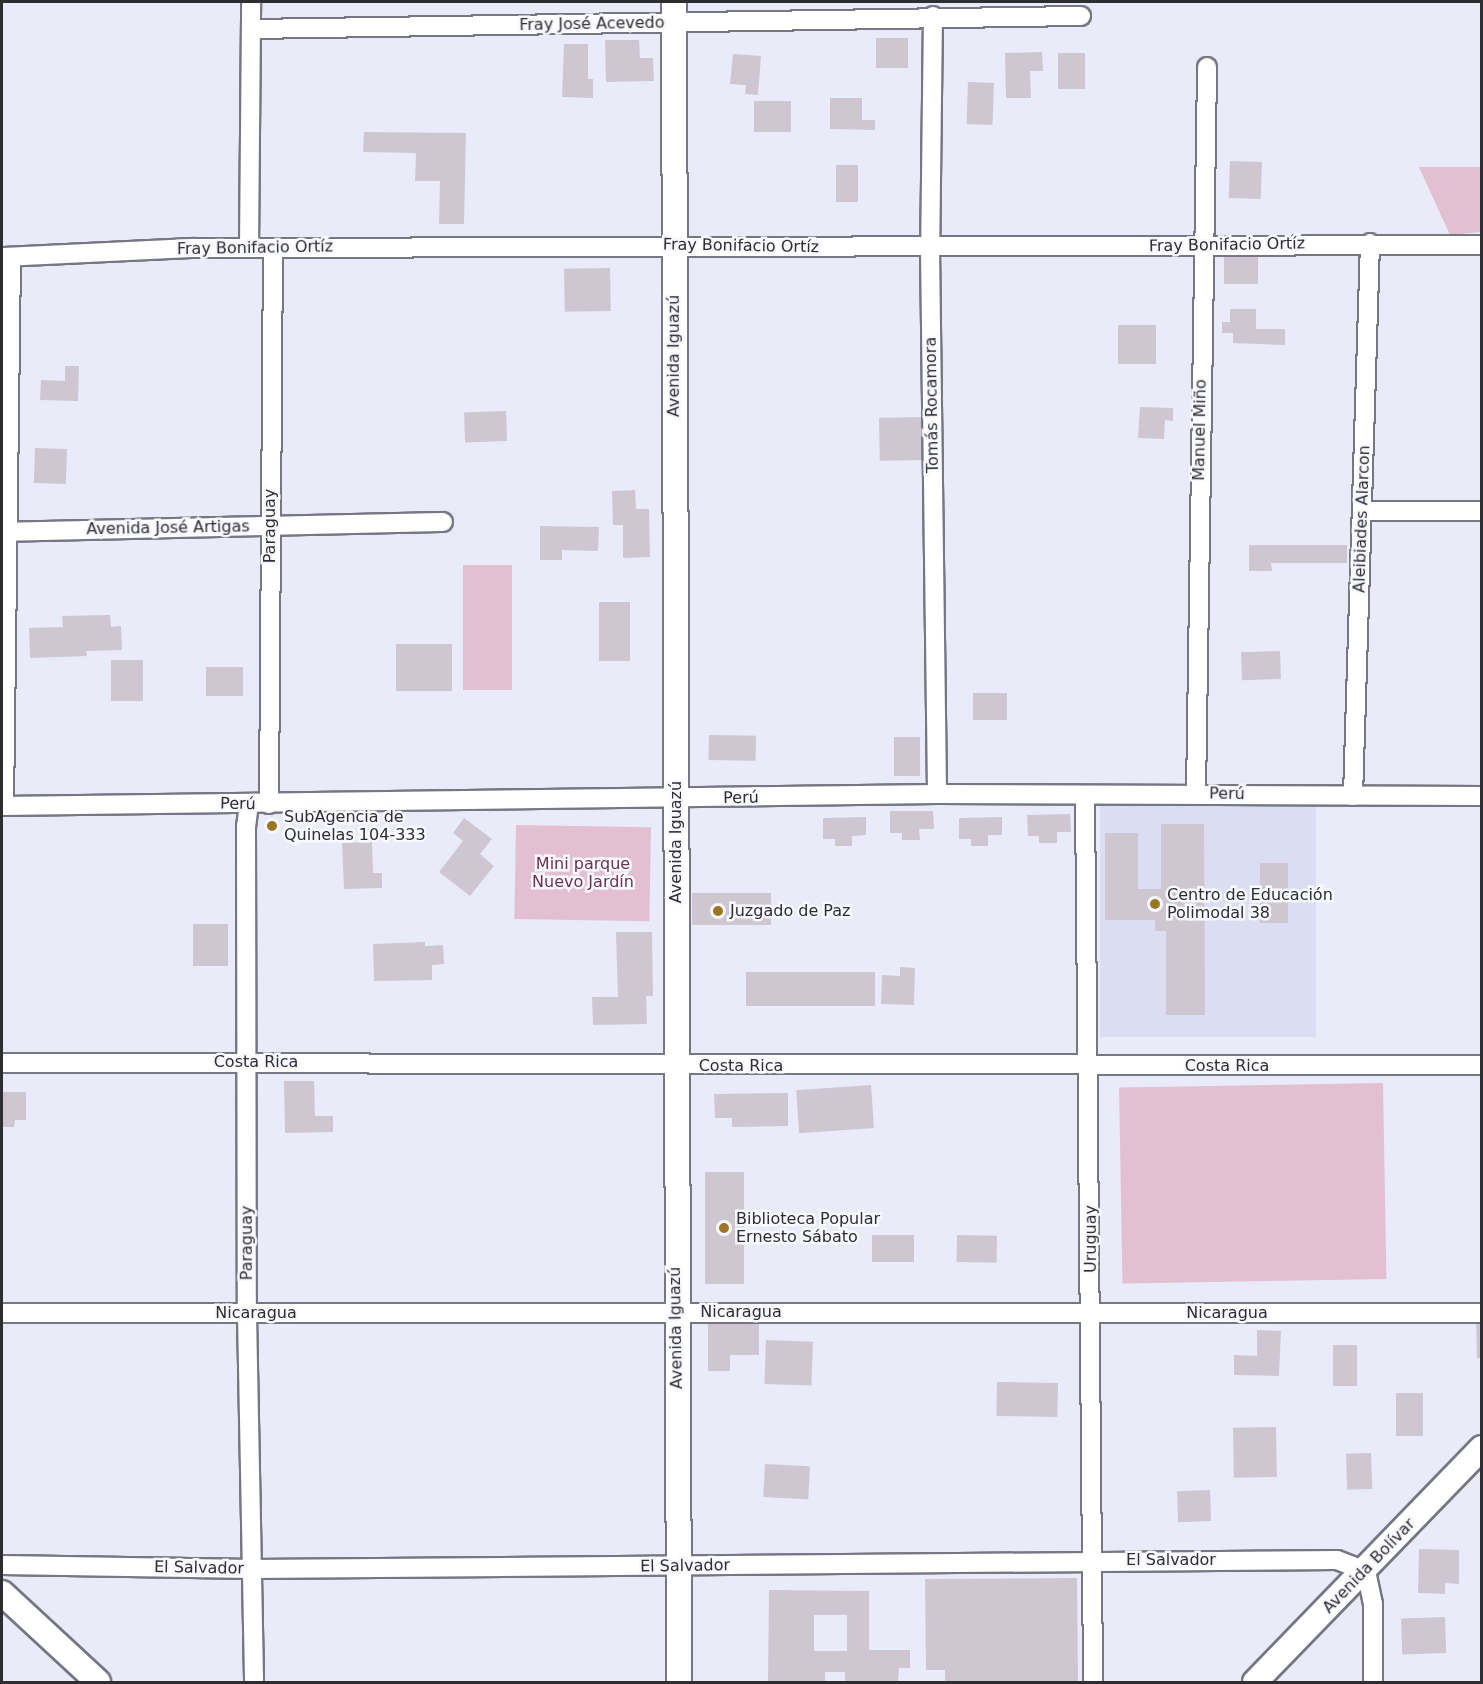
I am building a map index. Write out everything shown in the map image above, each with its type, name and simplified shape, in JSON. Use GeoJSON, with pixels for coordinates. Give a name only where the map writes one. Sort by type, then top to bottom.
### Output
{"type":"FeatureCollection","features":[{"type":"Feature","properties":{"kind":"main road","name":"Avenida Iguazú"},"geometry":{"type":"LineString","coordinates":[[674,12],[676,799],[674,1066],[679,1683]]}},
{"type":"Feature","properties":{"kind":"main road","name":"Avenida Bolívar"},"geometry":{"type":"LineString","coordinates":[[1255,1683],[1366,1571],[1482,1448]]}},
{"type":"Feature","properties":{"kind":"main road"},"geometry":{"type":"LineString","coordinates":[[2,1593],[98,1683]]}},
{"type":"Feature","properties":{"kind":"street"},"geometry":{"type":"LineString","coordinates":[[249,248],[251,2]]}},
{"type":"Feature","properties":{"kind":"street","name":"Fray José Acevedo"},"geometry":{"type":"LineString","coordinates":[[251,29],[674,12],[1082,16]]}},
{"type":"Feature","properties":{"kind":"street","name":"Tomás Rocamora"},"geometry":{"type":"LineString","coordinates":[[933,16],[930,249],[937,794]]}},
{"type":"Feature","properties":{"kind":"street","name":"Manuel Miño"},"geometry":{"type":"LineString","coordinates":[[1196,794],[1207,67]]}},
{"type":"Feature","properties":{"kind":"street","name":"Fray Bonifacio Ortíz"},"geometry":{"type":"LineString","coordinates":[[6,257],[249,248],[674,245],[930,249],[1370,243],[1482,245]]}},
{"type":"Feature","properties":{"kind":"street","name":"Aleibiades Alarcon"},"geometry":{"type":"LineString","coordinates":[[1353,796],[1370,243]]}},
{"type":"Feature","properties":{"kind":"street","name":"Paraguay"},"geometry":{"type":"LineString","coordinates":[[269,804],[273,248]]}},
{"type":"Feature","properties":{"kind":"street"},"geometry":{"type":"LineString","coordinates":[[3,806],[6,257]]}},
{"type":"Feature","properties":{"kind":"street"},"geometry":{"type":"LineString","coordinates":[[1362,511],[1482,511]]}},
{"type":"Feature","properties":{"kind":"street","name":"Avenida José Artigas"},"geometry":{"type":"LineString","coordinates":[[3,532],[443,522]]}},
{"type":"Feature","properties":{"kind":"street","name":"Perú"},"geometry":{"type":"LineString","coordinates":[[3,806],[937,794],[1482,796]]}},
{"type":"Feature","properties":{"kind":"street","name":"Uruguay"},"geometry":{"type":"LineString","coordinates":[[1085,796],[1093,1683]]}},
{"type":"Feature","properties":{"kind":"street","name":"Paraguay"},"geometry":{"type":"LineString","coordinates":[[249,803],[247,1314],[254,1683]]}},
{"type":"Feature","properties":{"kind":"street","name":"Costa Rica"},"geometry":{"type":"LineString","coordinates":[[2,1063],[247,1062],[674,1066],[1482,1065]]}},
{"type":"Feature","properties":{"kind":"street","name":"Nicaragua"},"geometry":{"type":"LineString","coordinates":[[2,1313],[1482,1313]]}},
{"type":"Feature","properties":{"kind":"street","name":"El Salvador"},"geometry":{"type":"LineString","coordinates":[[2,1565],[253,1569],[679,1567],[1092,1559],[1336,1560],[1366,1571]]}},
{"type":"Feature","properties":{"kind":"street"},"geometry":{"type":"LineString","coordinates":[[1366,1571],[1373,1604],[1373,1683]]}},
{"type":"Feature","properties":{"kind":"shaded area"},"geometry":{"type":"Polygon","coordinates":[[[1100,806],[1316,806],[1316,1037],[1100,1037],[1100,806]]]}},
{"type":"Feature","properties":{"kind":"green space"},"geometry":{"type":"Polygon","coordinates":[[[1419,167],[1481,167],[1481,232],[1450,235],[1419,167]]]}},
{"type":"Feature","properties":{"kind":"green space"},"geometry":{"type":"Polygon","coordinates":[[[463,565],[512,565],[512,690],[463,690],[463,565]]]}},
{"type":"Feature","properties":{"kind":"green space","name":"Mini parque Nuevo Jardín"},"geometry":{"type":"Polygon","coordinates":[[[516,825],[651,827],[649,921],[514,919],[516,825]]]}},
{"type":"Feature","properties":{"kind":"green space"},"geometry":{"type":"Polygon","coordinates":[[[1383,1083],[1386,1279],[1122,1284],[1119,1088],[1383,1083]]]}},
{"type":"Feature","properties":{"kind":"building"},"geometry":{"type":"Polygon","coordinates":[[[876,38],[908,38],[908,68],[876,68],[876,38]]]}},
{"type":"Feature","properties":{"kind":"building"},"geometry":{"type":"Polygon","coordinates":[[[605,40],[639,40],[640,58],[653,58],[654,81],[606,82],[605,40]]]}},
{"type":"Feature","properties":{"kind":"building"},"geometry":{"type":"Polygon","coordinates":[[[564,44],[588,44],[588,79],[593,79],[593,98],[562,97],[564,44]]]}},
{"type":"Feature","properties":{"kind":"building"},"geometry":{"type":"Polygon","coordinates":[[[1042,52],[1043,71],[1030,71],[1031,98],[1006,98],[1005,53],[1042,52]]]}},
{"type":"Feature","properties":{"kind":"building"},"geometry":{"type":"Polygon","coordinates":[[[1058,53],[1085,53],[1085,89],[1058,89],[1058,53]]]}},
{"type":"Feature","properties":{"kind":"building"},"geometry":{"type":"Polygon","coordinates":[[[733,54],[761,56],[758,95],[745,94],[746,85],[730,84],[733,54]]]}},
{"type":"Feature","properties":{"kind":"building"},"geometry":{"type":"Polygon","coordinates":[[[968,82],[994,83],[993,125],[967,124],[968,82]]]}},
{"type":"Feature","properties":{"kind":"building"},"geometry":{"type":"Polygon","coordinates":[[[830,98],[862,98],[862,120],[875,120],[875,130],[830,129],[830,98]]]}},
{"type":"Feature","properties":{"kind":"building"},"geometry":{"type":"Polygon","coordinates":[[[754,101],[791,101],[791,132],[754,132],[754,101]]]}},
{"type":"Feature","properties":{"kind":"building"},"geometry":{"type":"Polygon","coordinates":[[[364,132],[466,133],[464,224],[439,224],[440,181],[415,181],[416,153],[363,152],[364,132]]]}},
{"type":"Feature","properties":{"kind":"building"},"geometry":{"type":"Polygon","coordinates":[[[1230,161],[1262,162],[1261,199],[1229,198],[1230,161]]]}},
{"type":"Feature","properties":{"kind":"building"},"geometry":{"type":"Polygon","coordinates":[[[836,165],[858,165],[858,202],[836,202],[836,165]]]}},
{"type":"Feature","properties":{"kind":"building"},"geometry":{"type":"Polygon","coordinates":[[[1224,251],[1258,251],[1258,284],[1224,284],[1224,251]]]}},
{"type":"Feature","properties":{"kind":"building"},"geometry":{"type":"Polygon","coordinates":[[[610,268],[611,311],[565,312],[564,269],[610,268]]]}},
{"type":"Feature","properties":{"kind":"building"},"geometry":{"type":"Polygon","coordinates":[[[1230,309],[1256,309],[1256,329],[1285,329],[1285,345],[1233,343],[1233,333],[1222,333],[1222,322],[1230,322],[1230,309]]]}},
{"type":"Feature","properties":{"kind":"building"},"geometry":{"type":"Polygon","coordinates":[[[1118,325],[1156,325],[1156,364],[1118,364],[1118,325]]]}},
{"type":"Feature","properties":{"kind":"building"},"geometry":{"type":"Polygon","coordinates":[[[65,366],[79,366],[78,401],[40,400],[41,380],[65,381],[65,366]]]}},
{"type":"Feature","properties":{"kind":"building"},"geometry":{"type":"Polygon","coordinates":[[[1140,407],[1173,408],[1173,421],[1165,420],[1164,439],[1138,438],[1140,407]]]}},
{"type":"Feature","properties":{"kind":"building"},"geometry":{"type":"Polygon","coordinates":[[[506,411],[507,441],[465,442],[464,412],[506,411]]]}},
{"type":"Feature","properties":{"kind":"building"},"geometry":{"type":"Polygon","coordinates":[[[925,417],[926,460],[880,461],[879,418],[925,417]]]}},
{"type":"Feature","properties":{"kind":"building"},"geometry":{"type":"Polygon","coordinates":[[[35,448],[67,449],[66,484],[34,483],[35,448]]]}},
{"type":"Feature","properties":{"kind":"building"},"geometry":{"type":"Polygon","coordinates":[[[635,490],[636,509],[649,509],[650,557],[623,558],[623,525],[613,525],[612,491],[635,490]]]}},
{"type":"Feature","properties":{"kind":"building"},"geometry":{"type":"Polygon","coordinates":[[[540,526],[599,527],[598,551],[562,550],[562,560],[540,560],[540,526]]]}},
{"type":"Feature","properties":{"kind":"building"},"geometry":{"type":"Polygon","coordinates":[[[1249,545],[1347,545],[1347,563],[1271,563],[1272,571],[1249,571],[1249,545]]]}},
{"type":"Feature","properties":{"kind":"building"},"geometry":{"type":"Polygon","coordinates":[[[599,602],[630,602],[630,661],[599,661],[599,602]]]}},
{"type":"Feature","properties":{"kind":"building"},"geometry":{"type":"Polygon","coordinates":[[[110,615],[111,627],[121,626],[122,650],[86,651],[87,656],[30,658],[29,628],[63,627],[62,616],[110,615]]]}},
{"type":"Feature","properties":{"kind":"building"},"geometry":{"type":"Polygon","coordinates":[[[396,644],[452,644],[452,691],[396,691],[396,644]]]}},
{"type":"Feature","properties":{"kind":"building"},"geometry":{"type":"Polygon","coordinates":[[[1280,651],[1281,679],[1242,680],[1241,652],[1280,651]]]}},
{"type":"Feature","properties":{"kind":"building"},"geometry":{"type":"Polygon","coordinates":[[[111,660],[143,660],[143,701],[111,701],[111,660]]]}},
{"type":"Feature","properties":{"kind":"building"},"geometry":{"type":"Polygon","coordinates":[[[206,667],[243,667],[243,696],[206,696],[206,667]]]}},
{"type":"Feature","properties":{"kind":"building"},"geometry":{"type":"Polygon","coordinates":[[[973,693],[1007,693],[1007,720],[973,720],[973,693]]]}},
{"type":"Feature","properties":{"kind":"building"},"geometry":{"type":"Polygon","coordinates":[[[709,735],[756,736],[756,761],[709,760],[709,735]]]}},
{"type":"Feature","properties":{"kind":"building"},"geometry":{"type":"Polygon","coordinates":[[[894,737],[920,737],[920,776],[894,776],[894,737]]]}},
{"type":"Feature","properties":{"kind":"building"},"geometry":{"type":"Polygon","coordinates":[[[890,811],[933,811],[934,829],[919,829],[920,840],[902,840],[902,833],[890,833],[890,811]]]}},
{"type":"Feature","properties":{"kind":"building"},"geometry":{"type":"Polygon","coordinates":[[[1070,814],[1071,832],[1057,832],[1057,843],[1039,843],[1039,836],[1028,836],[1027,815],[1070,814]]]}},
{"type":"Feature","properties":{"kind":"building"},"geometry":{"type":"Polygon","coordinates":[[[866,817],[866,835],[852,836],[852,846],[835,846],[835,839],[823,839],[823,818],[866,817]]]}},
{"type":"Feature","properties":{"kind":"building"},"geometry":{"type":"Polygon","coordinates":[[[1002,817],[1002,835],[988,835],[988,846],[971,846],[971,839],[959,839],[959,818],[1002,817]]]}},
{"type":"Feature","properties":{"kind":"building"},"geometry":{"type":"Polygon","coordinates":[[[464,818],[492,839],[480,854],[494,866],[470,896],[439,872],[463,841],[453,833],[464,818]]]}},
{"type":"Feature","properties":{"kind":"building","name":"Centro de Educación Polimodal 38"},"geometry":{"type":"Polygon","coordinates":[[[1161,824],[1204,824],[1205,1015],[1166,1015],[1166,931],[1155,931],[1155,920],[1105,920],[1105,833],[1138,833],[1138,889],[1161,889],[1161,824]]]}},
{"type":"Feature","properties":{"kind":"building"},"geometry":{"type":"Polygon","coordinates":[[[372,842],[373,873],[382,873],[382,888],[344,889],[342,843],[372,842]]]}},
{"type":"Feature","properties":{"kind":"building"},"geometry":{"type":"Polygon","coordinates":[[[1260,863],[1288,863],[1288,923],[1260,923],[1260,863]]]}},
{"type":"Feature","properties":{"kind":"building"},"geometry":{"type":"Polygon","coordinates":[[[692,893],[771,893],[771,925],[692,925],[692,893]]]}},
{"type":"Feature","properties":{"kind":"building"},"geometry":{"type":"Polygon","coordinates":[[[193,924],[228,924],[228,966],[193,966],[193,924]]]}},
{"type":"Feature","properties":{"kind":"building"},"geometry":{"type":"Polygon","coordinates":[[[616,932],[652,932],[653,996],[646,996],[647,1024],[593,1025],[592,997],[618,997],[616,932]]]}},
{"type":"Feature","properties":{"kind":"building"},"geometry":{"type":"Polygon","coordinates":[[[425,942],[425,946],[443,945],[444,964],[432,965],[432,980],[374,981],[373,944],[425,942]]]}},
{"type":"Feature","properties":{"kind":"building"},"geometry":{"type":"Polygon","coordinates":[[[900,967],[915,968],[914,1005],[881,1004],[882,975],[900,976],[900,967]]]}},
{"type":"Feature","properties":{"kind":"building"},"geometry":{"type":"Polygon","coordinates":[[[746,972],[875,972],[875,1006],[746,1006],[746,972]]]}},
{"type":"Feature","properties":{"kind":"building"},"geometry":{"type":"Polygon","coordinates":[[[284,1081],[314,1081],[315,1116],[333,1116],[333,1132],[285,1133],[284,1081]]]}},
{"type":"Feature","properties":{"kind":"building"},"geometry":{"type":"Polygon","coordinates":[[[871,1085],[874,1128],[799,1133],[796,1090],[871,1085]]]}},
{"type":"Feature","properties":{"kind":"building"},"geometry":{"type":"Polygon","coordinates":[[[2,1092],[26,1092],[26,1120],[15,1120],[14,1127],[2,1127],[2,1092]]]}},
{"type":"Feature","properties":{"kind":"building"},"geometry":{"type":"Polygon","coordinates":[[[788,1093],[788,1126],[732,1127],[732,1118],[715,1118],[714,1094],[788,1093]]]}},
{"type":"Feature","properties":{"kind":"building","name":"Biblioteca Popular Ernesto Sábato"},"geometry":{"type":"Polygon","coordinates":[[[705,1172],[744,1172],[744,1284],[705,1284],[705,1172]]]}},
{"type":"Feature","properties":{"kind":"building"},"geometry":{"type":"Polygon","coordinates":[[[872,1235],[914,1235],[914,1262],[872,1262],[872,1235]]]}},
{"type":"Feature","properties":{"kind":"building"},"geometry":{"type":"Polygon","coordinates":[[[957,1235],[997,1236],[997,1263],[957,1262],[957,1235]]]}},
{"type":"Feature","properties":{"kind":"building"},"geometry":{"type":"Polygon","coordinates":[[[1476,1317],[1482,1317],[1482,1358],[1477,1358],[1476,1317]]]}},
{"type":"Feature","properties":{"kind":"building"},"geometry":{"type":"Polygon","coordinates":[[[759,1323],[759,1355],[730,1355],[730,1371],[708,1371],[708,1324],[759,1323]]]}},
{"type":"Feature","properties":{"kind":"building"},"geometry":{"type":"Polygon","coordinates":[[[1257,1330],[1281,1331],[1279,1376],[1234,1375],[1234,1355],[1257,1356],[1257,1330]]]}},
{"type":"Feature","properties":{"kind":"building"},"geometry":{"type":"Polygon","coordinates":[[[766,1340],[813,1342],[811,1386],[764,1384],[766,1340]]]}},
{"type":"Feature","properties":{"kind":"building"},"geometry":{"type":"Polygon","coordinates":[[[1333,1345],[1357,1345],[1357,1386],[1333,1386],[1333,1345]]]}},
{"type":"Feature","properties":{"kind":"building"},"geometry":{"type":"Polygon","coordinates":[[[997,1382],[1058,1383],[1057,1417],[996,1416],[997,1382]]]}},
{"type":"Feature","properties":{"kind":"building"},"geometry":{"type":"Polygon","coordinates":[[[1396,1393],[1423,1393],[1423,1436],[1396,1436],[1396,1393]]]}},
{"type":"Feature","properties":{"kind":"building"},"geometry":{"type":"Polygon","coordinates":[[[1276,1427],[1277,1477],[1234,1478],[1233,1428],[1276,1427]]]}},
{"type":"Feature","properties":{"kind":"building"},"geometry":{"type":"Polygon","coordinates":[[[1371,1453],[1372,1489],[1347,1490],[1346,1454],[1371,1453]]]}},
{"type":"Feature","properties":{"kind":"building"},"geometry":{"type":"Polygon","coordinates":[[[765,1464],[810,1466],[808,1499],[763,1497],[765,1464]]]}},
{"type":"Feature","properties":{"kind":"building"},"geometry":{"type":"Polygon","coordinates":[[[1210,1490],[1211,1521],[1178,1522],[1177,1491],[1210,1490]]]}},
{"type":"Feature","properties":{"kind":"building"},"geometry":{"type":"Polygon","coordinates":[[[1419,1549],[1459,1550],[1459,1584],[1445,1583],[1445,1594],[1418,1593],[1419,1549]]]}},
{"type":"Feature","properties":{"kind":"building"},"geometry":{"type":"Polygon","coordinates":[[[1077,1578],[1078,1682],[945,1682],[945,1670],[926,1670],[925,1579],[1077,1578]]]}},
{"type":"Feature","properties":{"kind":"building"},"geometry":{"type":"Polygon","coordinates":[[[769,1590],[869,1591],[869,1650],[910,1650],[910,1668],[899,1668],[898,1682],[845,1682],[845,1672],[825,1672],[825,1682],[768,1682],[769,1590]],[[814,1615],[814,1651],[847,1651],[847,1615],[814,1615]]]}},
{"type":"Feature","properties":{"kind":"building"},"geometry":{"type":"Polygon","coordinates":[[[1445,1617],[1446,1653],[1402,1655],[1401,1619],[1445,1617]]]}},
{"type":"Feature","properties":{"kind":"place","name":"SubAgencia de Quinelas 104-333"},"geometry":{"type":"Point","coordinates":[272,826]}},
{"type":"Feature","properties":{"kind":"place","name":"Centro de Educación Polimodal 38"},"geometry":{"type":"Point","coordinates":[1155,904]}},
{"type":"Feature","properties":{"kind":"place","name":"Juzgado de Paz"},"geometry":{"type":"Point","coordinates":[718,911]}},
{"type":"Feature","properties":{"kind":"place","name":"Biblioteca Popular Ernesto Sábato"},"geometry":{"type":"Point","coordinates":[724,1228]}}]}
